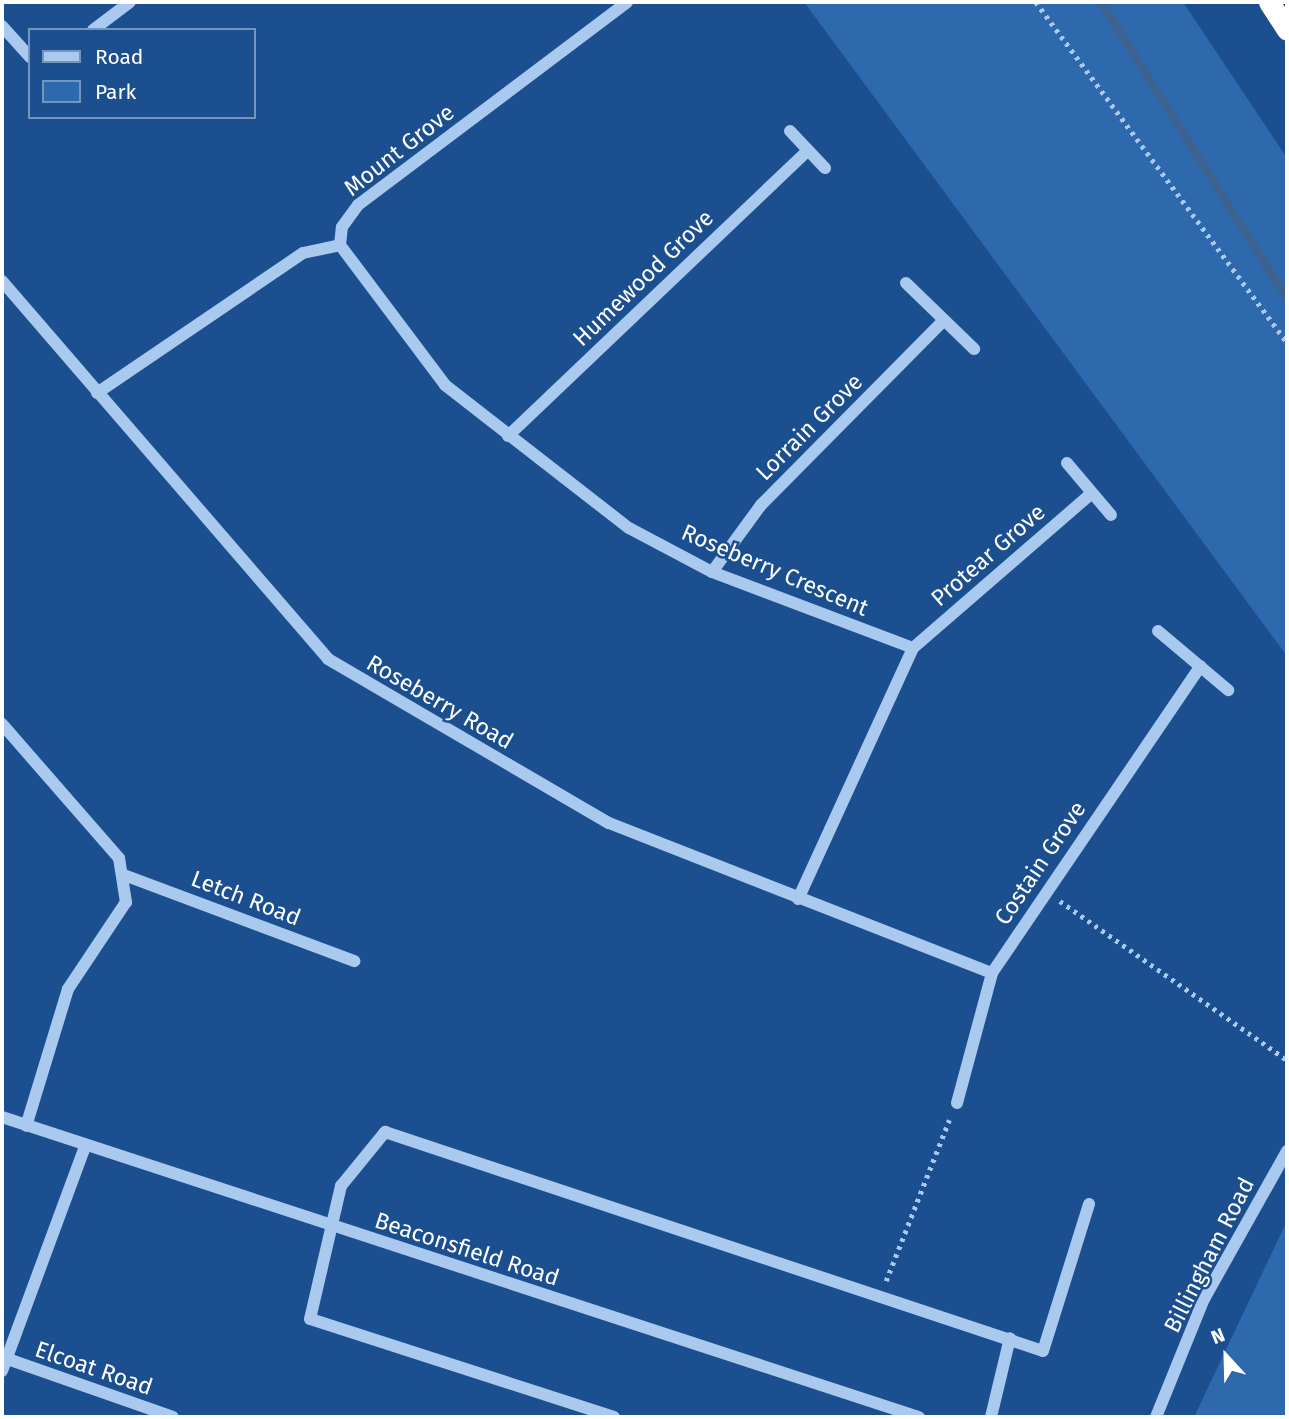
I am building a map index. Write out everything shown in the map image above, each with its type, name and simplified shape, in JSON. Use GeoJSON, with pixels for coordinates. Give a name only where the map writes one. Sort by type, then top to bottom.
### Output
{"type":"FeatureCollection","features":[{"type":"Feature","properties":{"kind":"highway"},"geometry":{"type":"LineString","coordinates":[[1269,2],[1287,30]]}},
{"type":"Feature","properties":{"kind":"street"},"geometry":{"type":"LineString","coordinates":[[96,28],[130,2]]}},
{"type":"Feature","properties":{"kind":"street","name":"Mount Grove"},"geometry":{"type":"LineString","coordinates":[[340,245],[342,228],[358,205],[627,2]]}},
{"type":"Feature","properties":{"kind":"street"},"geometry":{"type":"LineString","coordinates":[[2,26],[28,55]]}},
{"type":"Feature","properties":{"kind":"street"},"geometry":{"type":"LineString","coordinates":[[790,131],[825,168]]}},
{"type":"Feature","properties":{"kind":"street","name":"Humewood Grove"},"geometry":{"type":"LineString","coordinates":[[508,436],[808,150]]}},
{"type":"Feature","properties":{"kind":"street"},"geometry":{"type":"LineString","coordinates":[[97,393],[303,253],[340,245]]}},
{"type":"Feature","properties":{"kind":"street","name":"Roseberry Crescent"},"geometry":{"type":"LineString","coordinates":[[340,245],[445,385],[629,528],[712,572],[913,648]]}},
{"type":"Feature","properties":{"kind":"street","name":"Roseberry Road"},"geometry":{"type":"LineString","coordinates":[[2,281],[328,659],[609,823],[992,973]]}},
{"type":"Feature","properties":{"kind":"street"},"geometry":{"type":"LineString","coordinates":[[906,283],[974,349]]}},
{"type":"Feature","properties":{"kind":"street","name":"Lorrain Grove"},"geometry":{"type":"LineString","coordinates":[[712,572],[761,505],[944,320]]}},
{"type":"Feature","properties":{"kind":"street"},"geometry":{"type":"LineString","coordinates":[[1067,463],[1111,515]]}},
{"type":"Feature","properties":{"kind":"street","name":"Protear Grove"},"geometry":{"type":"LineString","coordinates":[[913,648],[1091,494]]}},
{"type":"Feature","properties":{"kind":"street"},"geometry":{"type":"LineString","coordinates":[[1158,631],[1228,690]]}},
{"type":"Feature","properties":{"kind":"street"},"geometry":{"type":"LineString","coordinates":[[798,899],[913,648]]}},
{"type":"Feature","properties":{"kind":"street","name":"Costain Grove"},"geometry":{"type":"LineString","coordinates":[[957,1103],[992,973],[1045,891],[1201,666]]}},
{"type":"Feature","properties":{"kind":"street"},"geometry":{"type":"LineString","coordinates":[[2,724],[119,858],[124,875],[126,902],[68,989],[26,1126]]}},
{"type":"Feature","properties":{"kind":"street","name":"Letch Road"},"geometry":{"type":"LineString","coordinates":[[124,875],[354,961]]}},
{"type":"Feature","properties":{"kind":"street","name":"Beaconsfield Road"},"geometry":{"type":"LineString","coordinates":[[2,1117],[85,1147],[919,1417]]}},
{"type":"Feature","properties":{"kind":"street"},"geometry":{"type":"LineString","coordinates":[[614,1417],[310,1318],[341,1186],[385,1132],[1043,1351],[1089,1204]]}},
{"type":"Feature","properties":{"kind":"street"},"geometry":{"type":"LineString","coordinates":[[3,1363],[85,1147]]}},
{"type":"Feature","properties":{"kind":"street","name":"Billingham Road"},"geometry":{"type":"LineString","coordinates":[[1156,1417],[1205,1299],[1287,1152]]}},
{"type":"Feature","properties":{"kind":"street"},"geometry":{"type":"LineString","coordinates":[[991,1417],[1010,1338]]}},
{"type":"Feature","properties":{"kind":"street","name":"Elcoat Road"},"geometry":{"type":"LineString","coordinates":[[3,1363],[173,1417]]}},
{"type":"Feature","properties":{"kind":"path"},"geometry":{"type":"LineString","coordinates":[[1036,2],[1287,342]]}},
{"type":"Feature","properties":{"kind":"path"},"geometry":{"type":"LineString","coordinates":[[1045,891],[1287,1059]]}},
{"type":"Feature","properties":{"kind":"path"},"geometry":{"type":"LineString","coordinates":[[881,1296],[923,1172],[957,1103]]}},
{"type":"Feature","properties":{"kind":"green space"},"geometry":{"type":"Polygon","coordinates":[[[804,2],[1183,2],[1287,158],[1287,656],[804,2]]]}},
{"type":"Feature","properties":{"kind":"green space"},"geometry":{"type":"Polygon","coordinates":[[[1287,1221],[1287,1417],[1194,1417],[1287,1221]]]}},
{"type":"Feature","properties":{"kind":"waterway"},"geometry":{"type":"LineString","coordinates":[[1101,2],[1287,298]]}}]}
